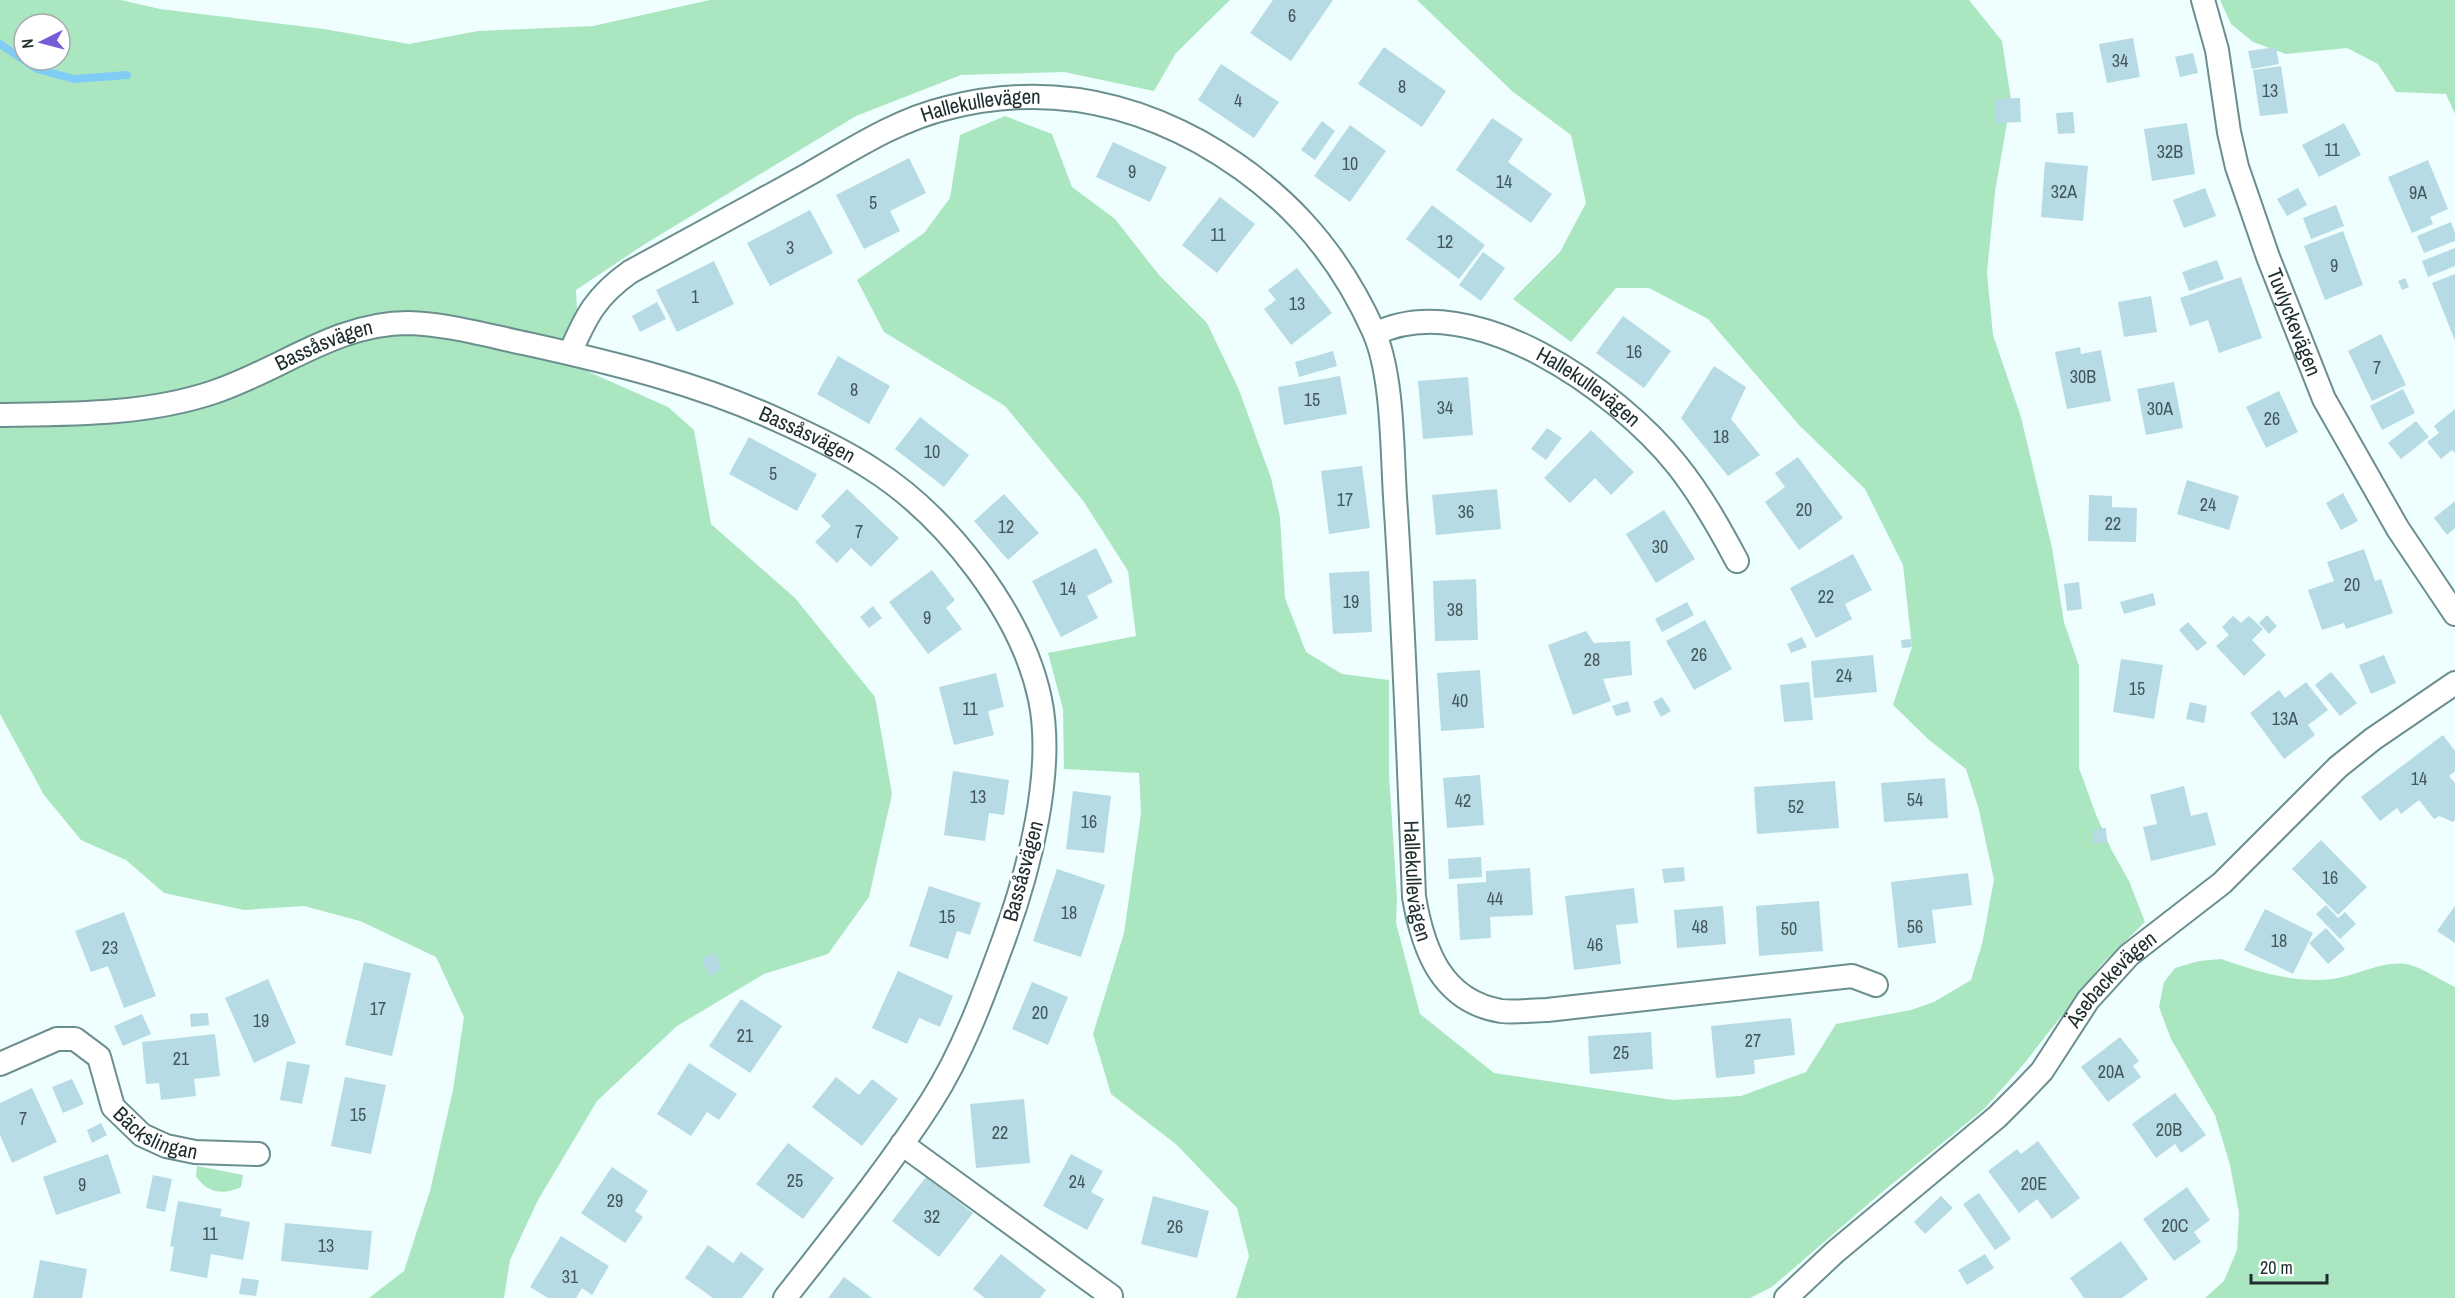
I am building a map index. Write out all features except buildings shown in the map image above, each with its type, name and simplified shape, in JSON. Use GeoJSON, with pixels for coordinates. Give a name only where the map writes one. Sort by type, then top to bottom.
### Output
{"type":"FeatureCollection","features":[{"type":"Feature","properties":{"kind":"street","name":"Tuvlyckevägen"},"geometry":{"type":"LineString","coordinates":[[2203,0],[2217,50],[2229,132],[2237,167],[2268,257],[2324,399],[2398,529],[2455,614]]}},
{"type":"Feature","properties":{"kind":"street","name":"Hallekullevägen"},"geometry":{"type":"LineString","coordinates":[[570,353],[587,315],[612,285],[630,272],[893,127],[944,108],[993,99],[1042,96],[1096,102],[1150,117],[1214,150],[1286,203],[1311,229],[1340,266],[1375,334],[1388,401],[1399,549],[1414,897],[1420,931],[1436,969],[1455,990],[1478,1004],[1501,1011],[1547,1010],[1852,976],[1876,985]]}},
{"type":"Feature","properties":{"kind":"street","name":"Hallekullevägen"},"geometry":{"type":"LineString","coordinates":[[1375,334],[1408,323],[1445,322],[1473,326],[1543,355],[1590,384],[1638,422],[1676,463],[1706,504],[1737,561]]}},
{"type":"Feature","properties":{"kind":"street","name":"Bassåsvägen"},"geometry":{"type":"LineString","coordinates":[[0,415],[82,414],[175,403],[238,384],[333,338],[362,330],[407,323],[474,332],[570,353],[699,388],[743,404],[811,435],[874,470],[930,516],[975,566],[1006,611],[1030,661],[1041,703],[1044,763],[1039,812],[1019,899],[959,1052],[933,1100],[785,1298]]}},
{"type":"Feature","properties":{"kind":"street","name":"Äsebackevägen"},"geometry":{"type":"LineString","coordinates":[[1786,1298],[1835,1252],[1996,1117],[2022,1092],[2042,1071],[2088,1000],[2129,955],[2222,883],[2338,767],[2373,739],[2455,683]]}},
{"type":"Feature","properties":{"kind":"street","name":"Bäckslingan"},"geometry":{"type":"LineString","coordinates":[[0,1064],[57,1039],[75,1039],[99,1058],[113,1107],[142,1135],[166,1146],[195,1152],[258,1154]]}},
{"type":"Feature","properties":{"kind":"street"},"geometry":{"type":"LineString","coordinates":[[902,1144],[1111,1296]]}},
{"type":"Feature","properties":{"kind":"green space"},"geometry":{"type":"Polygon","coordinates":[[[0,0],[121,0],[160,9],[324,29],[409,44],[478,31],[593,26],[710,0],[1230,0],[1176,53],[1154,91],[1064,72],[961,75],[856,116],[645,244],[576,290],[580,368],[668,407],[694,430],[711,524],[795,598],[875,697],[892,794],[869,897],[828,954],[764,974],[677,1026],[597,1101],[538,1200],[510,1260],[504,1298],[369,1298],[404,1271],[430,1191],[453,1090],[464,1017],[436,957],[360,921],[304,906],[244,910],[164,893],[126,860],[81,840],[44,795],[0,714],[0,0]]]}},
{"type":"Feature","properties":{"kind":"green space"},"geometry":{"type":"Polygon","coordinates":[[[1417,0],[1969,0],[2002,41],[2011,100],[1995,192],[1987,273],[1993,335],[2021,417],[2052,548],[2064,622],[2079,666],[2079,768],[2095,812],[2111,849],[2129,881],[2145,922],[2102,964],[2023,1065],[1984,1109],[1881,1193],[1772,1287],[1750,1298],[1236,1298],[1249,1256],[1237,1208],[1177,1145],[1111,1094],[1093,1034],[1124,933],[1141,813],[1139,773],[1064,769],[1063,709],[1048,653],[1136,636],[1128,571],[1084,502],[1005,406],[884,332],[857,280],[924,233],[950,198],[960,135],[1005,116],[1052,134],[1072,187],[1115,219],[1159,275],[1207,323],[1239,390],[1271,478],[1280,517],[1285,598],[1306,652],[1342,674],[1389,680],[1389,774],[1397,898],[1396,923],[1420,1014],[1494,1073],[1673,1100],[1741,1096],[1806,1072],[1836,1024],[1911,1010],[1934,1002],[1971,980],[1982,944],[1994,880],[1979,810],[1966,769],[1928,739],[1893,705],[1912,647],[1903,565],[1865,489],[1799,425],[1708,319],[1649,288],[1616,288],[1571,342],[1513,299],[1560,252],[1586,203],[1571,135],[1512,91],[1417,0]]]}},
{"type":"Feature","properties":{"kind":"green space"},"geometry":{"type":"Polygon","coordinates":[[[2220,0],[2455,0],[2455,114],[2446,94],[2396,92],[2378,64],[2347,48],[2286,54],[2253,42],[2231,24],[2220,0]]]}},
{"type":"Feature","properties":{"kind":"green space"},"geometry":{"type":"Polygon","coordinates":[[[2221,959],[2248,968],[2304,980],[2333,979],[2387,965],[2405,964],[2423,970],[2455,987],[2455,1298],[2205,1298],[2224,1281],[2237,1250],[2239,1213],[2230,1165],[2215,1115],[2171,1039],[2159,1007],[2164,982],[2175,968],[2199,961],[2221,959]]]}},
{"type":"Feature","properties":{"kind":"green space"},"geometry":{"type":"Polygon","coordinates":[[[197,1166],[243,1175],[241,1187],[222,1192],[211,1190],[196,1176],[197,1166]]]}},
{"type":"Feature","properties":{"kind":"waterway"},"geometry":{"type":"LineString","coordinates":[[0,44],[37,69],[74,79],[127,75]]}}]}
